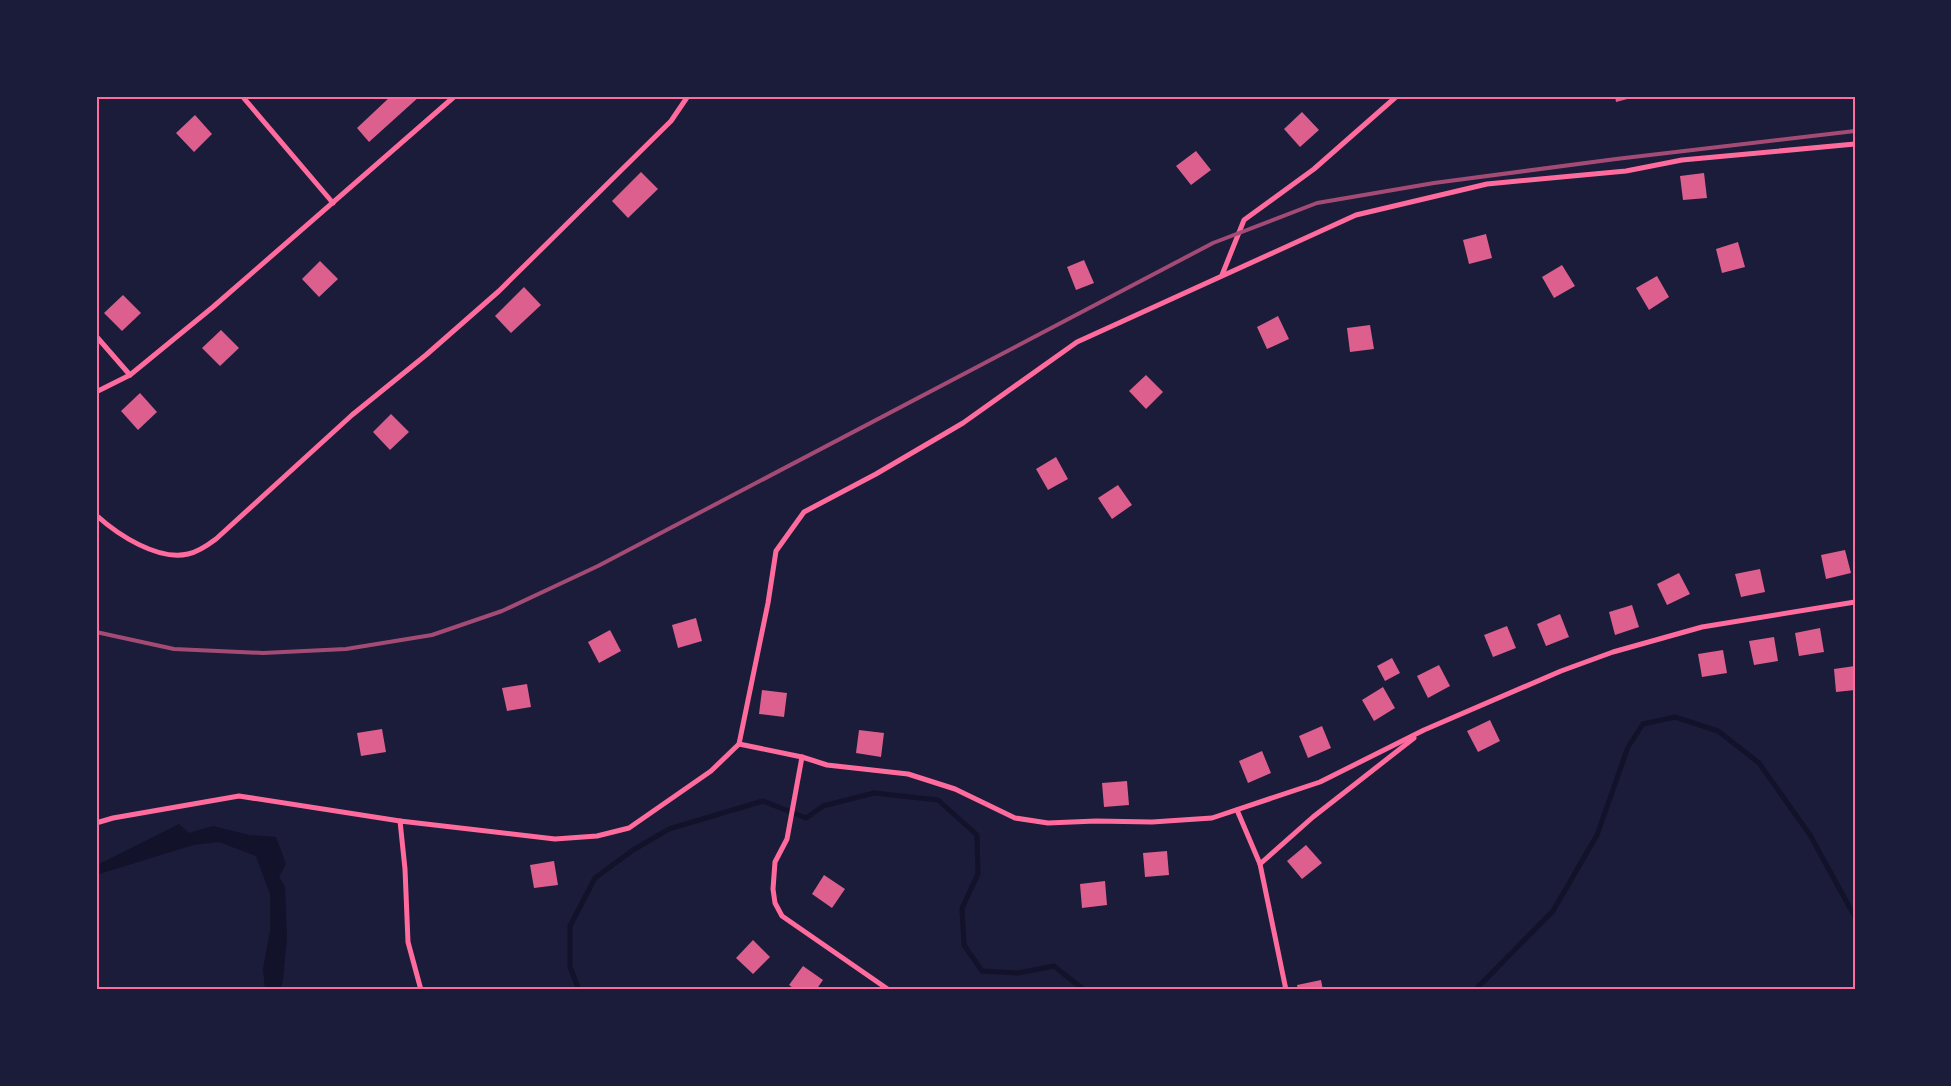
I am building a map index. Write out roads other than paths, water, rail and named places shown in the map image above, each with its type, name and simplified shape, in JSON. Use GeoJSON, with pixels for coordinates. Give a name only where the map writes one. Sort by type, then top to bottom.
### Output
{"type":"FeatureCollection","features":[{"type":"Feature","properties":{"kind":"street"},"geometry":{"type":"LineString","coordinates":[[242,96],[333,203]]}},
{"type":"Feature","properties":{"kind":"street"},"geometry":{"type":"LineString","coordinates":[[96,392],[130,375],[213,307],[455,96]]}},
{"type":"Feature","properties":{"kind":"street"},"geometry":{"type":"LineString","coordinates":[[96,516],[140,545],[166,554],[188,554],[216,539],[352,415],[426,355],[499,291],[671,120],[688,96]]}},
{"type":"Feature","properties":{"kind":"street"},"geometry":{"type":"LineString","coordinates":[[1222,275],[1244,220],[1314,169],[1397,96]]}},
{"type":"Feature","properties":{"kind":"street"},"geometry":{"type":"LineString","coordinates":[[96,823],[113,818],[240,796],[400,821],[555,839],[597,836],[629,828],[711,771],[738,744],[768,603],[776,552],[804,512],[876,474],[962,423],[1077,342],[1356,215],[1488,184],[1626,171],[1682,160],[1855,144]]}},
{"type":"Feature","properties":{"kind":"street"},"geometry":{"type":"LineString","coordinates":[[96,336],[130,375]]}},
{"type":"Feature","properties":{"kind":"street"},"geometry":{"type":"LineString","coordinates":[[738,744],[802,757],[827,765],[908,774],[955,789],[1015,818],[1048,823],[1096,821],[1152,822],[1212,818],[1320,782],[1424,730],[1562,671],[1656,639],[1702,627],[1855,602]]}},
{"type":"Feature","properties":{"kind":"street"},"geometry":{"type":"LineString","coordinates":[[1260,864],[1312,817],[1424,730]]}},
{"type":"Feature","properties":{"kind":"street"},"geometry":{"type":"LineString","coordinates":[[802,757],[787,839],[775,862],[773,889],[775,903],[782,916],[889,990]]}},
{"type":"Feature","properties":{"kind":"street"},"geometry":{"type":"LineString","coordinates":[[1237,810],[1260,864],[1286,990]]}},
{"type":"Feature","properties":{"kind":"street"},"geometry":{"type":"LineString","coordinates":[[400,821],[405,870],[408,942],[420,990]]}},
{"type":"Feature","properties":{"kind":"waterway"},"geometry":{"type":"LineString","coordinates":[[1475,990],[1553,911],[1597,835],[1628,747],[1643,724],[1675,717],[1718,731],[1759,763],[1810,835],[1855,917]]}},
{"type":"Feature","properties":{"kind":"waterway"},"geometry":{"type":"LineString","coordinates":[[579,990],[570,967],[570,926],[595,878],[633,850],[669,829],[763,801],[806,818],[823,806],[874,793],[938,800],[977,835],[978,874],[962,908],[964,945],[982,971],[1018,973],[1054,966],[1084,990]]}},
{"type":"Feature","properties":{"kind":"railway"},"geometry":{"type":"LineString","coordinates":[[96,632],[174,649],[263,653],[346,649],[432,635],[502,611],[598,566],[1213,243],[1317,203],[1434,183],[1616,159],[1855,131]]}}]}
